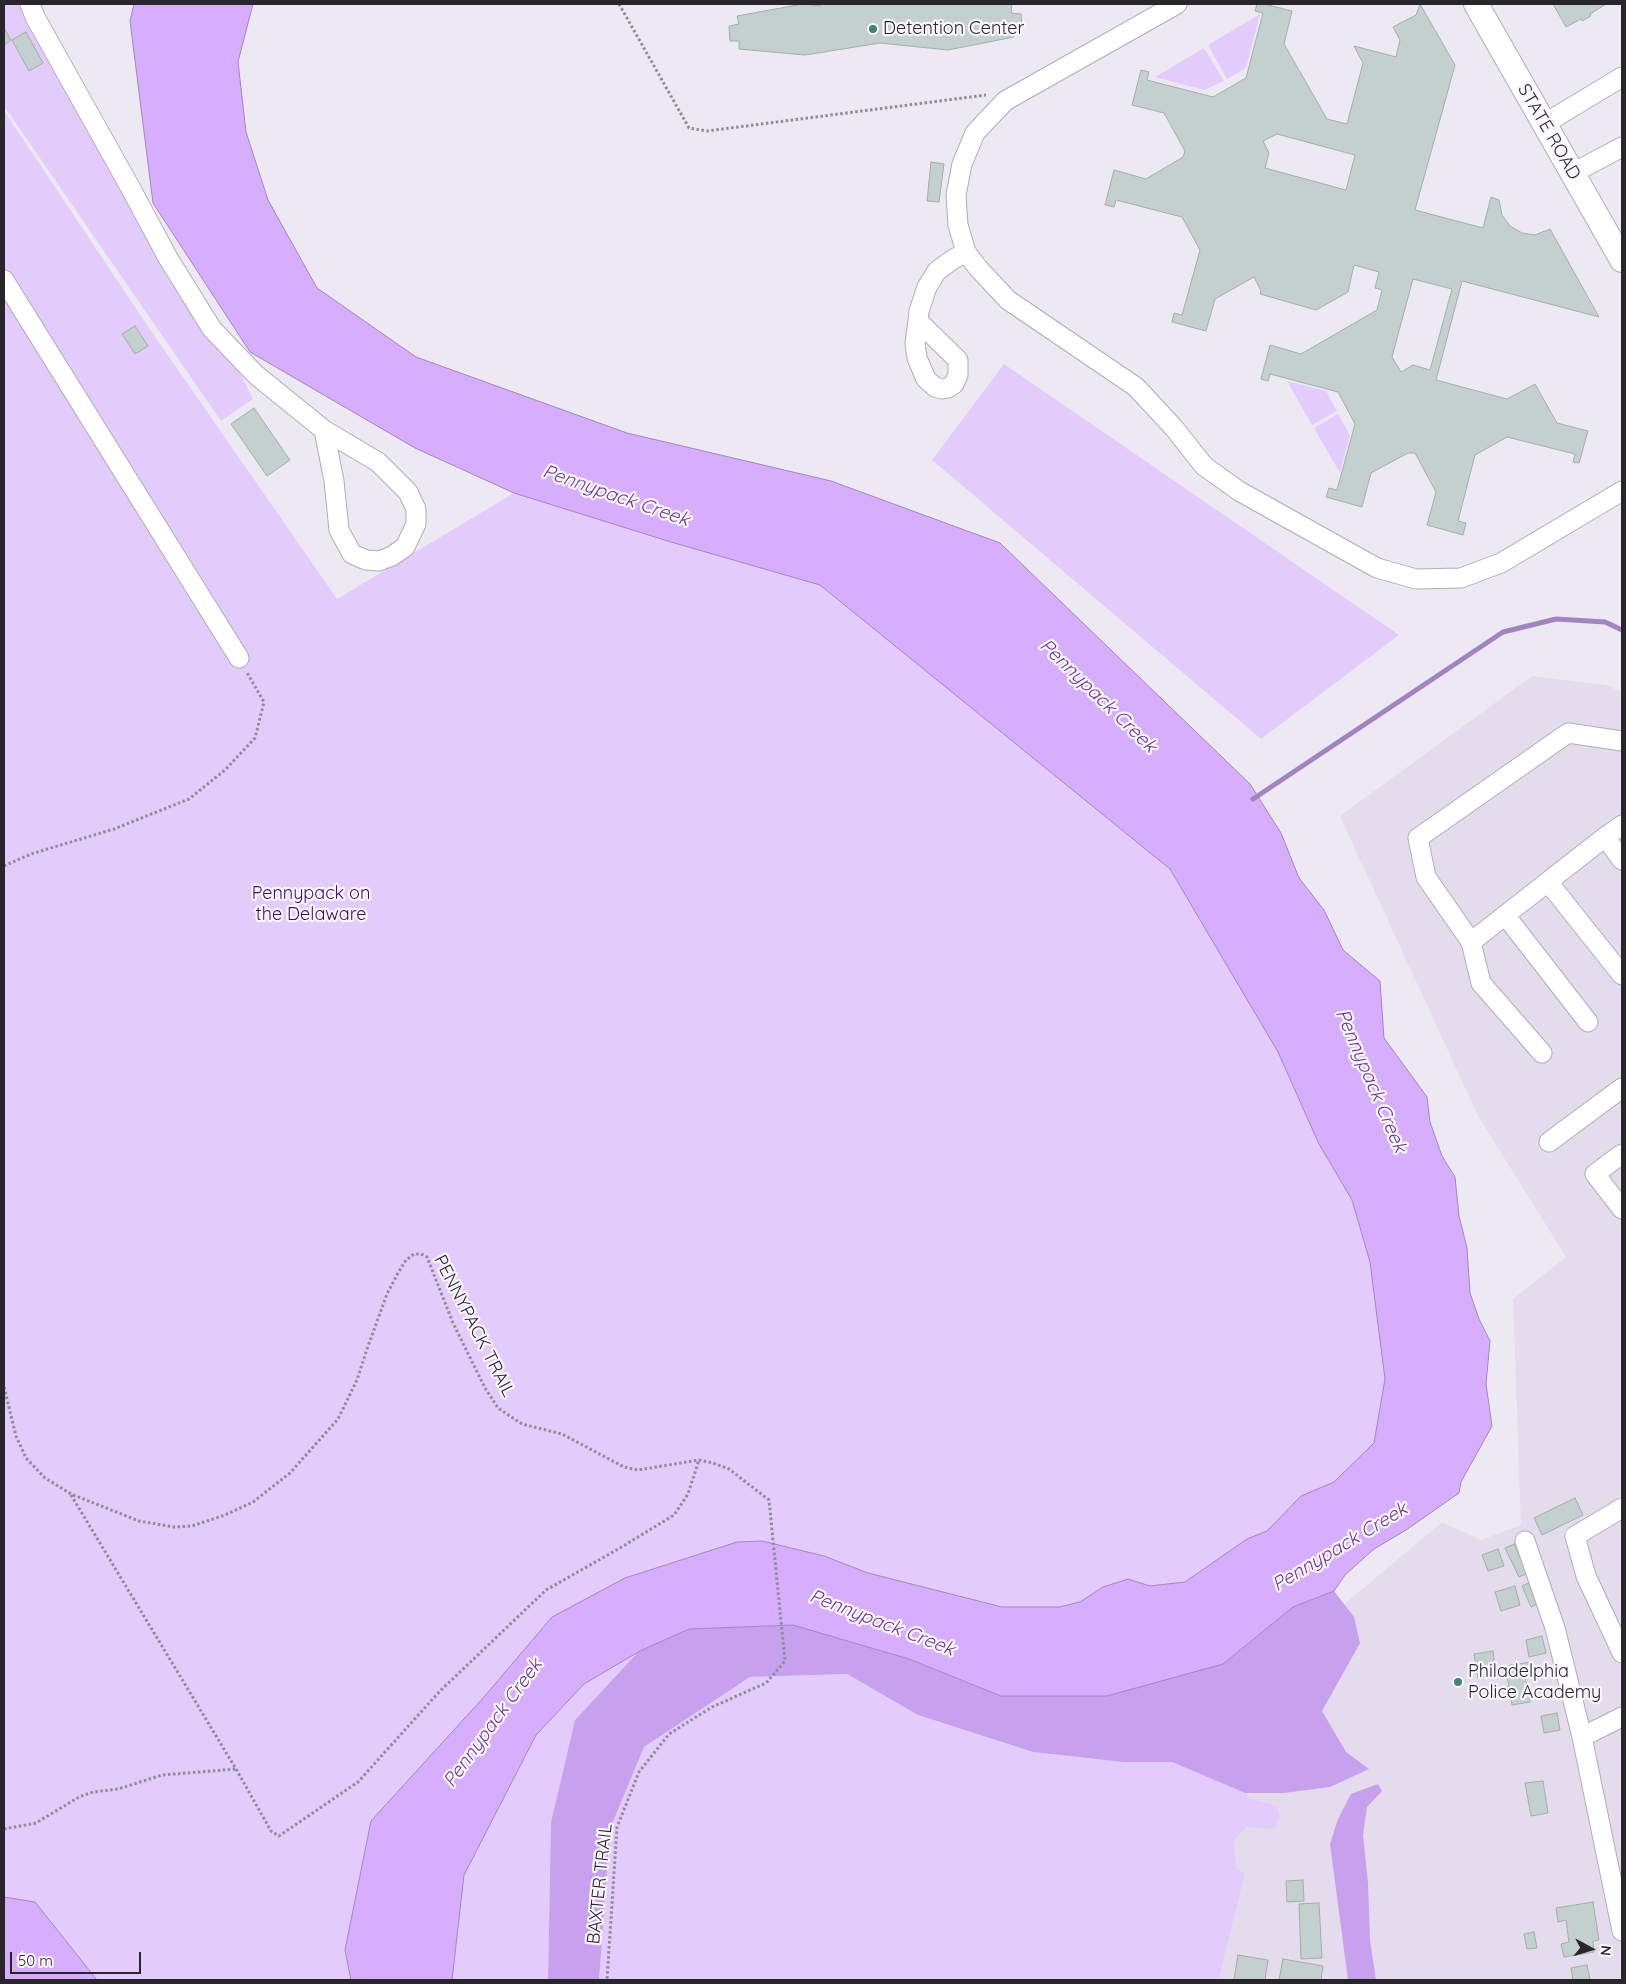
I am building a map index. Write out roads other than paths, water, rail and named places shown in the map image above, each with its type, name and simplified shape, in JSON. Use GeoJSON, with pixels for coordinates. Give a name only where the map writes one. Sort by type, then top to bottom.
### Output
{"type":"FeatureCollection","features":[{"type":"Feature","properties":{"kind":"main road","name":"STATE ROAD"},"geometry":{"type":"LineString","coordinates":[[1476,4],[1622,260]]}},
{"type":"Feature","properties":{"kind":"lane"},"geometry":{"type":"LineString","coordinates":[[30,4],[34,17],[130,186],[168,258],[212,329],[256,375],[324,430],[378,462],[408,492],[416,509],[416,524],[405,547],[392,556],[380,561],[366,560],[352,554],[339,530],[334,481],[324,430]]}},
{"type":"Feature","properties":{"kind":"lane"},"geometry":{"type":"LineString","coordinates":[[1177,4],[1005,102],[975,133],[962,164],[956,195],[958,225],[966,252],[978,268],[1008,300],[1136,388],[1174,428],[1204,466],[1239,491],[1377,568],[1416,579],[1461,578],[1501,563],[1622,491]]}},
{"type":"Feature","properties":{"kind":"lane"},"geometry":{"type":"LineString","coordinates":[[1544,124],[1622,77]]}},
{"type":"Feature","properties":{"kind":"lane"},"geometry":{"type":"LineString","coordinates":[[1572,173],[1622,147]]}},
{"type":"Feature","properties":{"kind":"lane"},"geometry":{"type":"LineString","coordinates":[[918,321],[927,287],[937,271],[966,252]]}},
{"type":"Feature","properties":{"kind":"lane"},"geometry":{"type":"LineString","coordinates":[[4,280],[239,658]]}},
{"type":"Feature","properties":{"kind":"lane"},"geometry":{"type":"LineString","coordinates":[[1542,1053],[1481,983],[1471,942],[1426,877],[1418,838],[1568,733],[1622,740]]}},
{"type":"Feature","properties":{"kind":"lane"},"geometry":{"type":"LineString","coordinates":[[1471,942],[1622,825]]}},
{"type":"Feature","properties":{"kind":"lane"},"geometry":{"type":"LineString","coordinates":[[1605,837],[1622,860]]}},
{"type":"Feature","properties":{"kind":"lane"},"geometry":{"type":"LineString","coordinates":[[1548,882],[1622,975]]}},
{"type":"Feature","properties":{"kind":"lane"},"geometry":{"type":"LineString","coordinates":[[1505,915],[1588,1022]]}},
{"type":"Feature","properties":{"kind":"lane"},"geometry":{"type":"LineString","coordinates":[[1549,1142],[1622,1088]]}},
{"type":"Feature","properties":{"kind":"lane"},"geometry":{"type":"LineString","coordinates":[[1622,1154],[1595,1174],[1622,1209]]}},
{"type":"Feature","properties":{"kind":"lane"},"geometry":{"type":"LineString","coordinates":[[1622,1508],[1575,1536],[1586,1576],[1622,1653]]}},
{"type":"Feature","properties":{"kind":"lane"},"geometry":{"type":"LineString","coordinates":[[1525,1541],[1555,1628],[1582,1737],[1622,1930]]}},
{"type":"Feature","properties":{"kind":"lane"},"geometry":{"type":"LineString","coordinates":[[1582,1737],[1622,1717]]}},
{"type":"Feature","properties":{"kind":"water","name":"Pennypack Creek"},"geometry":{"type":"Polygon","coordinates":[[[134,4],[253,4],[238,62],[246,132],[268,200],[317,288],[416,357],[627,433],[831,481],[1000,543],[1250,784],[1281,833],[1299,878],[1324,910],[1343,950],[1380,981],[1384,1038],[1427,1097],[1430,1122],[1442,1156],[1455,1177],[1459,1216],[1467,1248],[1470,1293],[1479,1319],[1490,1341],[1486,1384],[1492,1426],[1461,1482],[1459,1493],[1406,1530],[1374,1549],[1345,1575],[1334,1591],[1293,1607],[1223,1664],[1107,1696],[1001,1696],[909,1659],[793,1625],[689,1629],[640,1651],[584,1684],[536,1735],[464,1875],[452,1980],[351,1980],[345,1950],[371,1821],[484,1697],[552,1617],[625,1578],[737,1542],[762,1541],[824,1556],[868,1573],[1002,1607],[1059,1607],[1080,1602],[1103,1587],[1128,1579],[1150,1586],[1185,1582],[1247,1539],[1267,1531],[1301,1496],[1334,1482],[1374,1443],[1385,1379],[1370,1262],[1352,1200],[1319,1144],[1278,1052],[1170,869],[820,585],[671,542],[514,493],[415,448],[250,352],[153,203],[130,21],[134,4]]]}},
{"type":"Feature","properties":{"kind":"water"},"geometry":{"type":"Polygon","coordinates":[[[4,1897],[35,1902],[97,1980],[4,1980],[4,1897]]]}},
{"type":"Feature","properties":{"kind":"waterway"},"geometry":{"type":"LineString","coordinates":[[1253,799],[1503,632],[1556,619],[1605,622],[1622,630]]}},
{"type":"Feature","properties":{"kind":"place","name":"Detention Center"},"geometry":{"type":"Point","coordinates":[873,29]}},
{"type":"Feature","properties":{"kind":"place","name":"Philadelphia Police Academy"},"geometry":{"type":"Point","coordinates":[1458,1682]}},
{"type":"Feature","properties":{"kind":"park label","name":"Pennypack on the Delaware"},"geometry":{"type":"Point","coordinates":[311,904]}}]}
